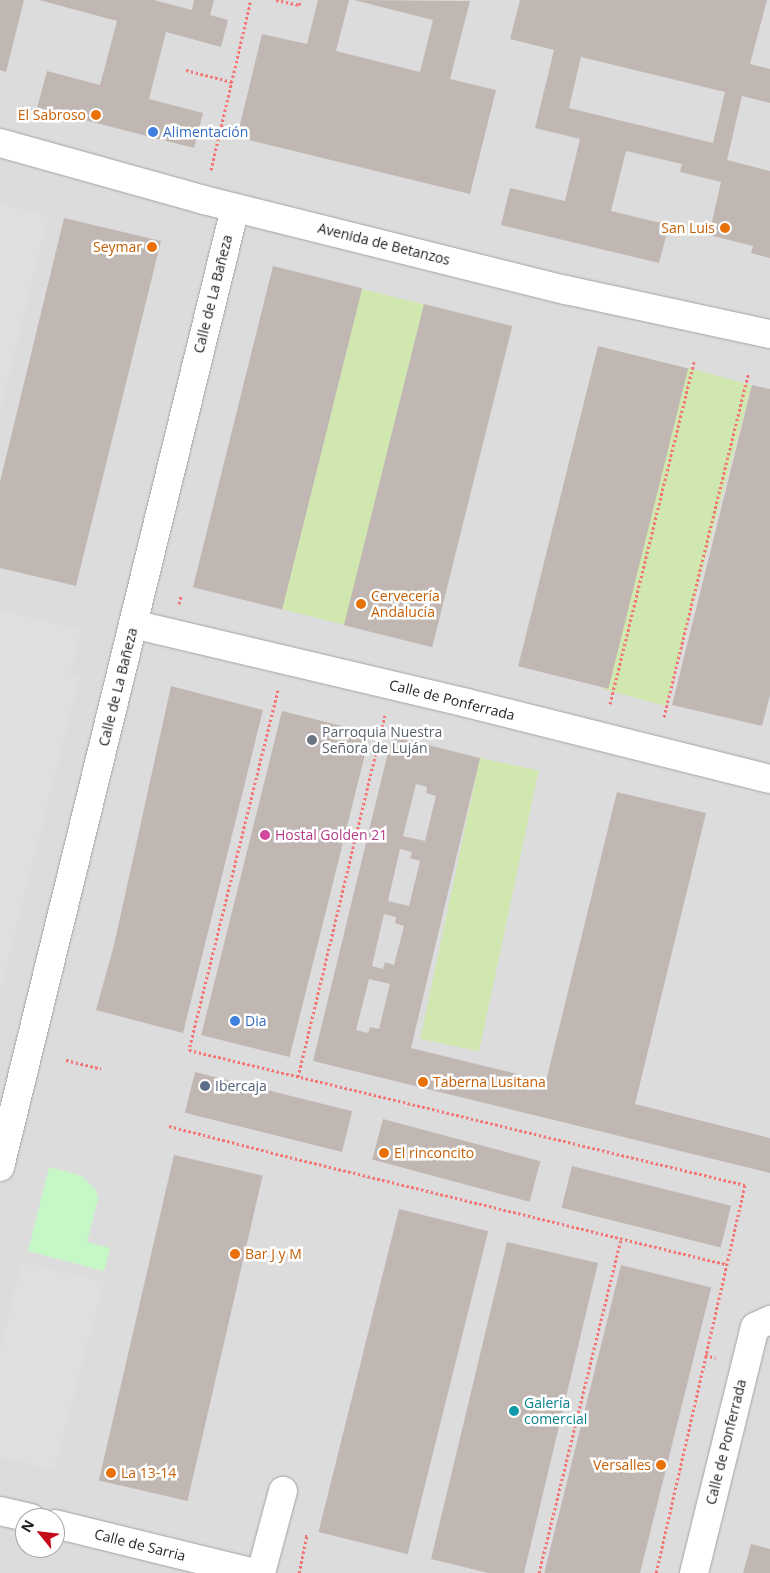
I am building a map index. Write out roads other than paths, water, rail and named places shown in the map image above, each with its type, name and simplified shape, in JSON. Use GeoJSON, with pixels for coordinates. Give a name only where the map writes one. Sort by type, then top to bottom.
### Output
{"type":"FeatureCollection","features":[{"type":"Feature","properties":{"kind":"street","name":"Avenida de Betanzos"},"geometry":{"type":"LineString","coordinates":[[0,143],[235,208],[566,290],[770,334]]}},
{"type":"Feature","properties":{"kind":"street","name":"Calle de La Bañeza"},"geometry":{"type":"LineString","coordinates":[[0,1167],[235,208]]}},
{"type":"Feature","properties":{"kind":"street","name":"Calle de Ponferrada"},"geometry":{"type":"LineString","coordinates":[[133,624],[770,779]]}},
{"type":"Feature","properties":{"kind":"street","name":"Calle de Ponferrada"},"geometry":{"type":"LineString","coordinates":[[694,1573],[755,1327],[770,1320]]}},
{"type":"Feature","properties":{"kind":"street"},"geometry":{"type":"LineString","coordinates":[[261,1573],[282,1491]]}},
{"type":"Feature","properties":{"kind":"street"},"geometry":{"type":"LineString","coordinates":[[0,1510],[15,1514]]}},
{"type":"Feature","properties":{"kind":"street","name":"Calle de Sarria"},"geometry":{"type":"LineString","coordinates":[[65,1526],[254,1573]]}},
{"type":"Feature","properties":{"kind":"place","name":"El Sabroso"},"geometry":{"type":"Point","coordinates":[96,115]}},
{"type":"Feature","properties":{"kind":"place","name":"Alimentación"},"geometry":{"type":"Point","coordinates":[153,132]}},
{"type":"Feature","properties":{"kind":"place","name":"San Luis"},"geometry":{"type":"Point","coordinates":[725,228]}},
{"type":"Feature","properties":{"kind":"place","name":"Seymar"},"geometry":{"type":"Point","coordinates":[152,247]}},
{"type":"Feature","properties":{"kind":"place","name":"Cervecería Andalucía"},"geometry":{"type":"Point","coordinates":[361,604]}},
{"type":"Feature","properties":{"kind":"place","name":"Parroquia Nuestra Señora de Luján"},"geometry":{"type":"Point","coordinates":[312,740]}},
{"type":"Feature","properties":{"kind":"place","name":"Hostal Golden 21"},"geometry":{"type":"Point","coordinates":[265,835]}},
{"type":"Feature","properties":{"kind":"place","name":"Dia"},"geometry":{"type":"Point","coordinates":[235,1021]}},
{"type":"Feature","properties":{"kind":"place","name":"Taberna Lusitana"},"geometry":{"type":"Point","coordinates":[423,1082]}},
{"type":"Feature","properties":{"kind":"place","name":"Ibercaja"},"geometry":{"type":"Point","coordinates":[205,1086]}},
{"type":"Feature","properties":{"kind":"place","name":"El rinconcito"},"geometry":{"type":"Point","coordinates":[384,1153]}},
{"type":"Feature","properties":{"kind":"place","name":"Bar J y M"},"geometry":{"type":"Point","coordinates":[235,1254]}},
{"type":"Feature","properties":{"kind":"place","name":"Galería comercial"},"geometry":{"type":"Point","coordinates":[514,1411]}},
{"type":"Feature","properties":{"kind":"place","name":"Versalles"},"geometry":{"type":"Point","coordinates":[661,1465]}},
{"type":"Feature","properties":{"kind":"place","name":"La 13-14"},"geometry":{"type":"Point","coordinates":[111,1473]}}]}
